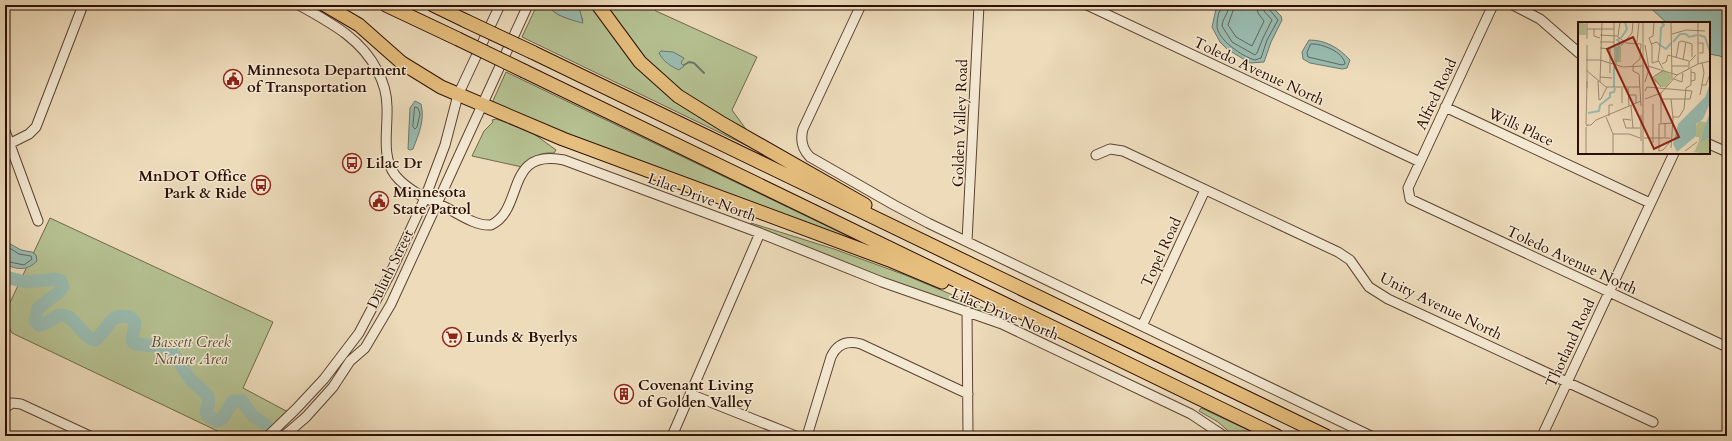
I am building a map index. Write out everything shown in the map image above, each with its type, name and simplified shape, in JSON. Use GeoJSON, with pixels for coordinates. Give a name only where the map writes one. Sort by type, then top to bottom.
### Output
{"type":"FeatureCollection","features":[{"type":"Feature","properties":{"kind":"highway"},"geometry":{"type":"LineString","coordinates":[[325,5],[359,25],[415,73],[458,95],[563,139],[861,250],[915,271],[986,302],[1049,326]]}},
{"type":"Feature","properties":{"kind":"highway"},"geometry":{"type":"LineString","coordinates":[[386,5],[524,70],[1277,436]]}},
{"type":"Feature","properties":{"kind":"highway"},"geometry":{"type":"LineString","coordinates":[[432,5],[1326,436]]}},
{"type":"Feature","properties":{"kind":"highway"},"geometry":{"type":"LineString","coordinates":[[598,5],[640,62],[678,96],[723,124],[864,204],[912,236]]}},
{"type":"Feature","properties":{"kind":"street"},"geometry":{"type":"LineString","coordinates":[[7,145],[29,134],[38,123],[83,5]]}},
{"type":"Feature","properties":{"kind":"street","name":"Lilac Drive North"},"geometry":{"type":"LineString","coordinates":[[299,5],[347,34],[372,60],[381,77],[386,96],[386,152],[389,163],[395,175],[403,183],[425,198],[474,222],[491,225],[500,220],[526,168],[540,158],[564,160],[760,233],[882,282],[967,311],[1019,332],[1204,420],[1224,436]]}},
{"type":"Feature","properties":{"kind":"street","name":"Duluth Street"},"geometry":{"type":"LineString","coordinates":[[268,436],[324,379],[359,332],[390,274],[425,198],[445,145],[458,95],[500,5]]}},
{"type":"Feature","properties":{"kind":"street","name":"Duluth Street"},"geometry":{"type":"LineString","coordinates":[[284,436],[315,408],[333,388],[350,361],[365,348],[390,304],[438,204],[528,5]]}},
{"type":"Feature","properties":{"kind":"street"},"geometry":{"type":"LineString","coordinates":[[861,5],[803,129],[801,141],[803,148],[810,157],[822,166],[894,205],[1371,436]]}},
{"type":"Feature","properties":{"kind":"street","name":"Golden Valley Road"},"geometry":{"type":"LineString","coordinates":[[967,241],[979,5]]}},
{"type":"Feature","properties":{"kind":"street","name":"Toledo Avenue North"},"geometry":{"type":"LineString","coordinates":[[1087,5],[1420,162]]}},
{"type":"Feature","properties":{"kind":"street","name":"Alfred Road"},"geometry":{"type":"LineString","coordinates":[[1408,196],[1408,188],[1493,5]]}},
{"type":"Feature","properties":{"kind":"street"},"geometry":{"type":"LineString","coordinates":[[1513,5],[1540,19],[1578,52]]}},
{"type":"Feature","properties":{"kind":"street","name":"Wills Place"},"geometry":{"type":"LineString","coordinates":[[1445,107],[1650,203]]}},
{"type":"Feature","properties":{"kind":"street"},"geometry":{"type":"LineString","coordinates":[[5,132],[7,145],[38,221]]}},
{"type":"Feature","properties":{"kind":"street"},"geometry":{"type":"LineString","coordinates":[[1710,144],[1727,152]]}},
{"type":"Feature","properties":{"kind":"street","name":"Unity Avenue North"},"geometry":{"type":"LineString","coordinates":[[1096,155],[1110,149],[1123,151],[1346,256],[1369,287],[1388,299],[1653,422]]}},
{"type":"Feature","properties":{"kind":"street","name":"Thotland Road"},"geometry":{"type":"LineString","coordinates":[[1542,436],[1674,154]]}},
{"type":"Feature","properties":{"kind":"street","name":"Topel Road"},"geometry":{"type":"LineString","coordinates":[[1142,326],[1205,190]]}},
{"type":"Feature","properties":{"kind":"street","name":"Toledo Avenue North"},"geometry":{"type":"LineString","coordinates":[[1408,196],[1413,202],[1727,347]]}},
{"type":"Feature","properties":{"kind":"street"},"geometry":{"type":"LineString","coordinates":[[672,436],[760,233]]}},
{"type":"Feature","properties":{"kind":"street"},"geometry":{"type":"LineString","coordinates":[[967,311],[968,436]]}},
{"type":"Feature","properties":{"kind":"street"},"geometry":{"type":"LineString","coordinates":[[808,436],[831,356],[834,350],[846,342],[861,344],[968,394]]}},
{"type":"Feature","properties":{"kind":"street"},"geometry":{"type":"LineString","coordinates":[[690,394],[796,436]]}},
{"type":"Feature","properties":{"kind":"street"},"geometry":{"type":"LineString","coordinates":[[8,406],[22,404],[90,436]]}},
{"type":"Feature","properties":{"kind":"green space"},"geometry":{"type":"Polygon","coordinates":[[[537,5],[549,5],[554,12],[559,15],[569,19],[583,20],[575,5],[589,5],[629,52],[764,154],[522,37],[537,5]]]}},
{"type":"Feature","properties":{"kind":"green space"},"geometry":{"type":"Polygon","coordinates":[[[606,5],[650,5],[656,11],[757,57],[732,110],[748,132],[747,134],[660,76],[629,39],[606,5]]]}},
{"type":"Feature","properties":{"kind":"green space"},"geometry":{"type":"Polygon","coordinates":[[[506,72],[858,241],[856,244],[589,145],[492,103],[506,72]]]}},
{"type":"Feature","properties":{"kind":"green space"},"geometry":{"type":"Polygon","coordinates":[[[496,119],[530,131],[556,150],[554,153],[545,153],[536,156],[522,167],[472,156],[484,131],[493,122],[492,120],[496,119]]]}},
{"type":"Feature","properties":{"kind":"green space","name":"Bassett Creek Nature Area"},"geometry":{"type":"Polygon","coordinates":[[[50,218],[273,322],[243,388],[290,413],[262,436],[228,436],[12,333],[5,320],[5,313],[50,218]]]}},
{"type":"Feature","properties":{"kind":"green space"},"geometry":{"type":"Polygon","coordinates":[[[751,223],[834,249],[905,275],[991,311],[989,315],[878,276],[750,225],[751,223]]]}},
{"type":"Feature","properties":{"kind":"green space"},"geometry":{"type":"Polygon","coordinates":[[[1201,408],[1261,436],[1234,436],[1218,422],[1199,411],[1201,408]]]}},
{"type":"Feature","properties":{"kind":"water"},"geometry":{"type":"Polygon","coordinates":[[[549,5],[575,5],[580,11],[583,23],[559,15],[551,9],[549,5]]]}},
{"type":"Feature","properties":{"kind":"water"},"geometry":{"type":"Polygon","coordinates":[[[1224,5],[1272,7],[1281,16],[1282,20],[1271,42],[1264,62],[1250,63],[1227,49],[1220,42],[1212,27],[1216,9],[1224,5]]]}},
{"type":"Feature","properties":{"kind":"water"},"geometry":{"type":"Polygon","coordinates":[[[1647,5],[1727,5],[1727,61],[1720,56],[1710,54],[1710,22],[1666,22],[1647,5]]]}},
{"type":"Feature","properties":{"kind":"water"},"geometry":{"type":"Polygon","coordinates":[[[1309,40],[1327,43],[1341,52],[1350,60],[1347,68],[1342,69],[1310,63],[1303,59],[1302,52],[1309,40]]]}},
{"type":"Feature","properties":{"kind":"water"},"geometry":{"type":"Polygon","coordinates":[[[661,51],[673,52],[684,58],[681,63],[684,66],[679,70],[670,65],[659,53],[661,51]]]}},
{"type":"Feature","properties":{"kind":"water"},"geometry":{"type":"Polygon","coordinates":[[[415,101],[421,104],[422,121],[413,149],[410,150],[408,149],[410,108],[415,101]]]}},
{"type":"Feature","properties":{"kind":"water"},"geometry":{"type":"Polygon","coordinates":[[[5,241],[21,250],[32,252],[36,255],[37,261],[26,268],[18,268],[5,264],[5,241]]]}},
{"type":"Feature","properties":{"kind":"waterway"},"geometry":{"type":"LineString","coordinates":[[684,65],[689,62],[694,63],[704,73]]}},
{"type":"Feature","properties":{"kind":"waterway"},"geometry":{"type":"LineString","coordinates":[[5,277],[26,282],[56,279],[61,281],[63,287],[59,292],[38,308],[35,321],[39,325],[47,323],[59,315],[67,316],[86,335],[95,340],[113,319],[123,316],[130,317],[135,323],[132,341],[136,344],[164,347],[172,352],[190,379],[208,396],[209,404],[206,411],[208,416],[217,421],[222,419],[233,401],[242,401],[252,415],[266,425]]}},
{"type":"Feature","properties":{"kind":"place","name":"Minnesota Department of Transportation"},"geometry":{"type":"Point","coordinates":[233,79]}},
{"type":"Feature","properties":{"kind":"place","name":"Lilac Dr"},"geometry":{"type":"Point","coordinates":[352,163]}},
{"type":"Feature","properties":{"kind":"place","name":"MnDOT Office Park & Ride"},"geometry":{"type":"Point","coordinates":[261,185]}},
{"type":"Feature","properties":{"kind":"place","name":"Minnesota State Patrol"},"geometry":{"type":"Point","coordinates":[379,201]}},
{"type":"Feature","properties":{"kind":"place","name":"Lunds & Byerlys"},"geometry":{"type":"Point","coordinates":[452,337]}},
{"type":"Feature","properties":{"kind":"place","name":"Covenant Living of Golden Valley"},"geometry":{"type":"Point","coordinates":[624,394]}}]}
